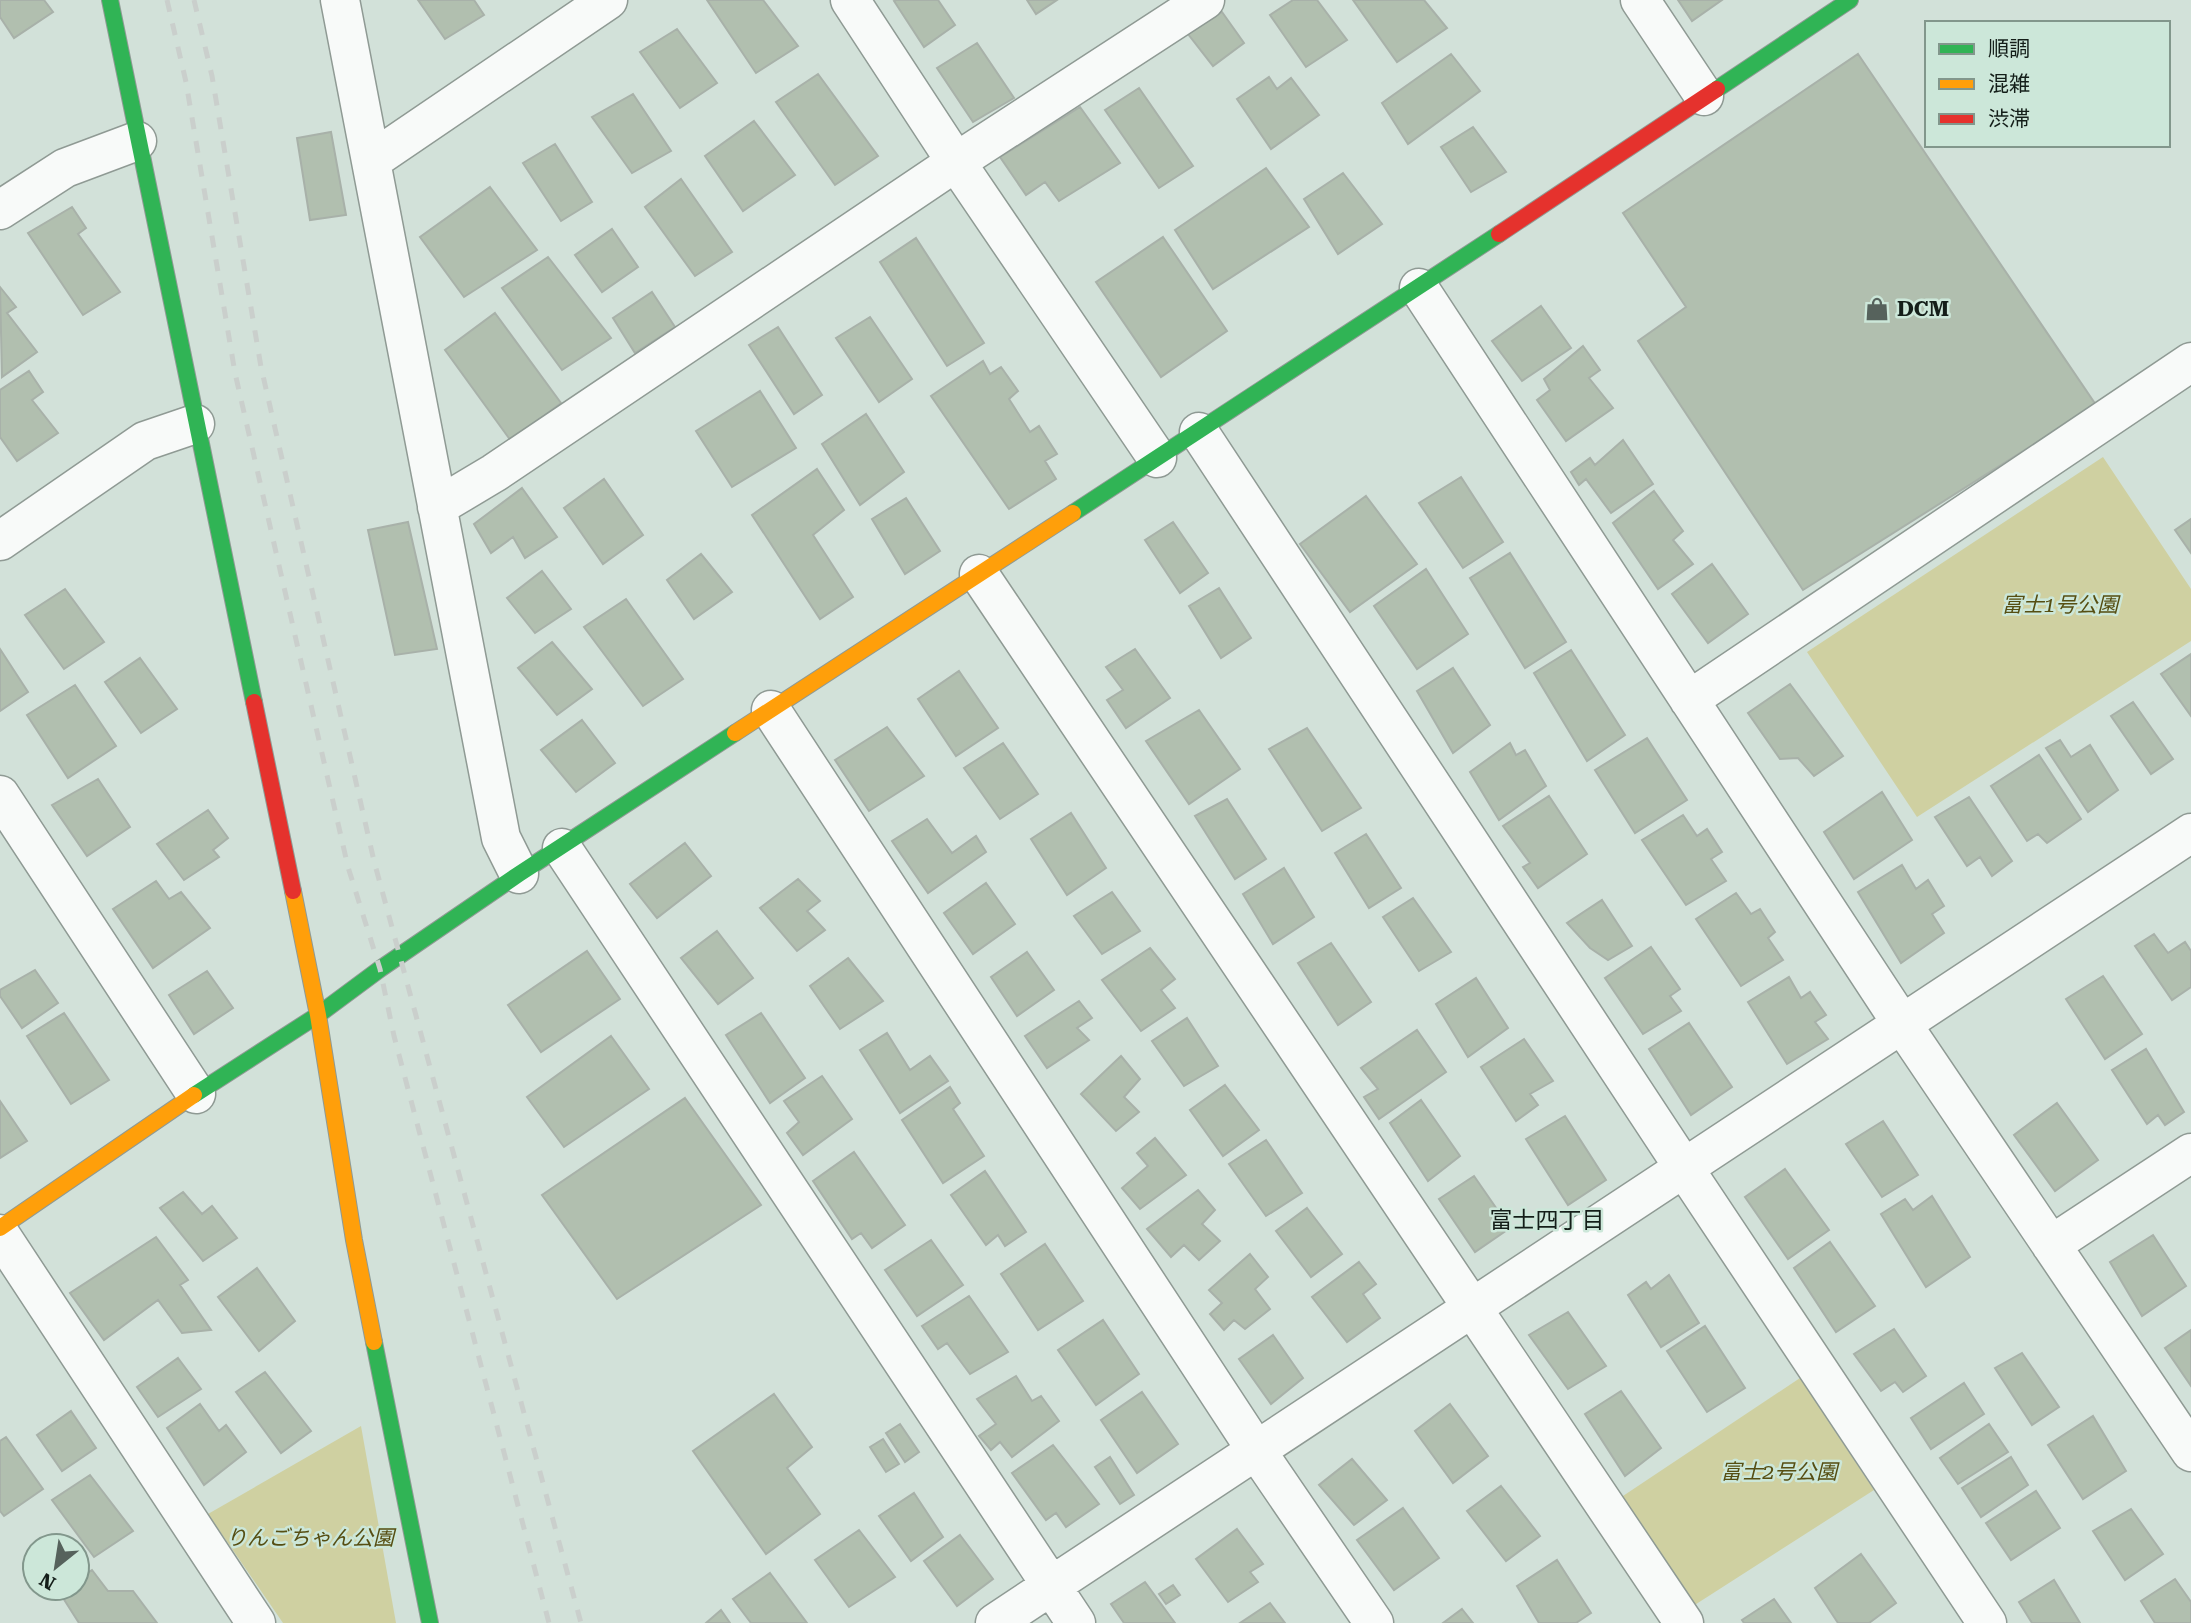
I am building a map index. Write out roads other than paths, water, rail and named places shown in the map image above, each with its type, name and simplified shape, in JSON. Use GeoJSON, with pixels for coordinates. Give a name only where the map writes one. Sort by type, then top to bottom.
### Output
{"type":"FeatureCollection","features":[{"type":"Feature","properties":{"kind":"street"},"geometry":{"type":"LineString","coordinates":[[110,0],[318,1015],[354,1240],[430,1623]]}},
{"type":"Feature","properties":{"kind":"street"},"geometry":{"type":"LineString","coordinates":[[340,0],[501,838],[519,874]]}},
{"type":"Feature","properties":{"kind":"street"},"geometry":{"type":"LineString","coordinates":[[371,161],[608,0]]}},
{"type":"Feature","properties":{"kind":"street"},"geometry":{"type":"LineString","coordinates":[[850,0],[1157,458]]}},
{"type":"Feature","properties":{"kind":"street"},"geometry":{"type":"LineString","coordinates":[[437,507],[494,473],[957,162],[1205,0]]}},
{"type":"Feature","properties":{"kind":"street"},"geometry":{"type":"LineString","coordinates":[[1640,0],[1704,96]]}},
{"type":"Feature","properties":{"kind":"street"},"geometry":{"type":"LineString","coordinates":[[0,1228],[196,1094],[318,1015],[519,874],[1419,288],[1850,0]]}},
{"type":"Feature","properties":{"kind":"street"},"geometry":{"type":"LineString","coordinates":[[0,210],[65,167],[137,141]]}},
{"type":"Feature","properties":{"kind":"street"},"geometry":{"type":"LineString","coordinates":[[1419,288],[1902,1024],[2191,1452]]}},
{"type":"Feature","properties":{"kind":"street"},"geometry":{"type":"LineString","coordinates":[[1689,700],[2191,362]]}},
{"type":"Feature","properties":{"kind":"street"},"geometry":{"type":"LineString","coordinates":[[0,541],[145,441],[195,424]]}},
{"type":"Feature","properties":{"kind":"street"},"geometry":{"type":"LineString","coordinates":[[1199,432],[1987,1623]]}},
{"type":"Feature","properties":{"kind":"street"},"geometry":{"type":"LineString","coordinates":[[979,574],[1684,1623]]}},
{"type":"Feature","properties":{"kind":"street"},"geometry":{"type":"LineString","coordinates":[[771,710],[1256,1450],[1374,1623]]}},
{"type":"Feature","properties":{"kind":"street"},"geometry":{"type":"LineString","coordinates":[[0,796],[196,1094]]}},
{"type":"Feature","properties":{"kind":"street"},"geometry":{"type":"LineString","coordinates":[[995,1623],[2191,833]]}},
{"type":"Feature","properties":{"kind":"street"},"geometry":{"type":"LineString","coordinates":[[562,848],[1076,1623]]}},
{"type":"Feature","properties":{"kind":"street"},"geometry":{"type":"LineString","coordinates":[[2051,1245],[2191,1153]]}},
{"type":"Feature","properties":{"kind":"street"},"geometry":{"type":"LineString","coordinates":[[0,1234],[256,1623]]}},
{"type":"Feature","properties":{"kind":"railway"},"geometry":{"type":"LineString","coordinates":[[167,0],[186,82],[235,373],[348,867],[380,969],[394,1036],[549,1623]]}},
{"type":"Feature","properties":{"kind":"railway"},"geometry":{"type":"LineString","coordinates":[[194,0],[212,76],[261,367],[374,861],[581,1623]]}},
{"type":"Feature","properties":{"kind":"place","name":"DCM"},"geometry":{"type":"Point","coordinates":[1877,309]}},
{"type":"Feature","properties":{"kind":"district","name":"富士四丁目"},"geometry":{"type":"Point","coordinates":[1547,1220]}},
{"type":"Feature","properties":{"kind":"park label","name":"富士1号公園"},"geometry":{"type":"Point","coordinates":[2060,605]}},
{"type":"Feature","properties":{"kind":"park label","name":"富士2号公園"},"geometry":{"type":"Point","coordinates":[1779,1472]}},
{"type":"Feature","properties":{"kind":"park label","name":"りんごちゃん公園"},"geometry":{"type":"Point","coordinates":[310,1538]}}]}
